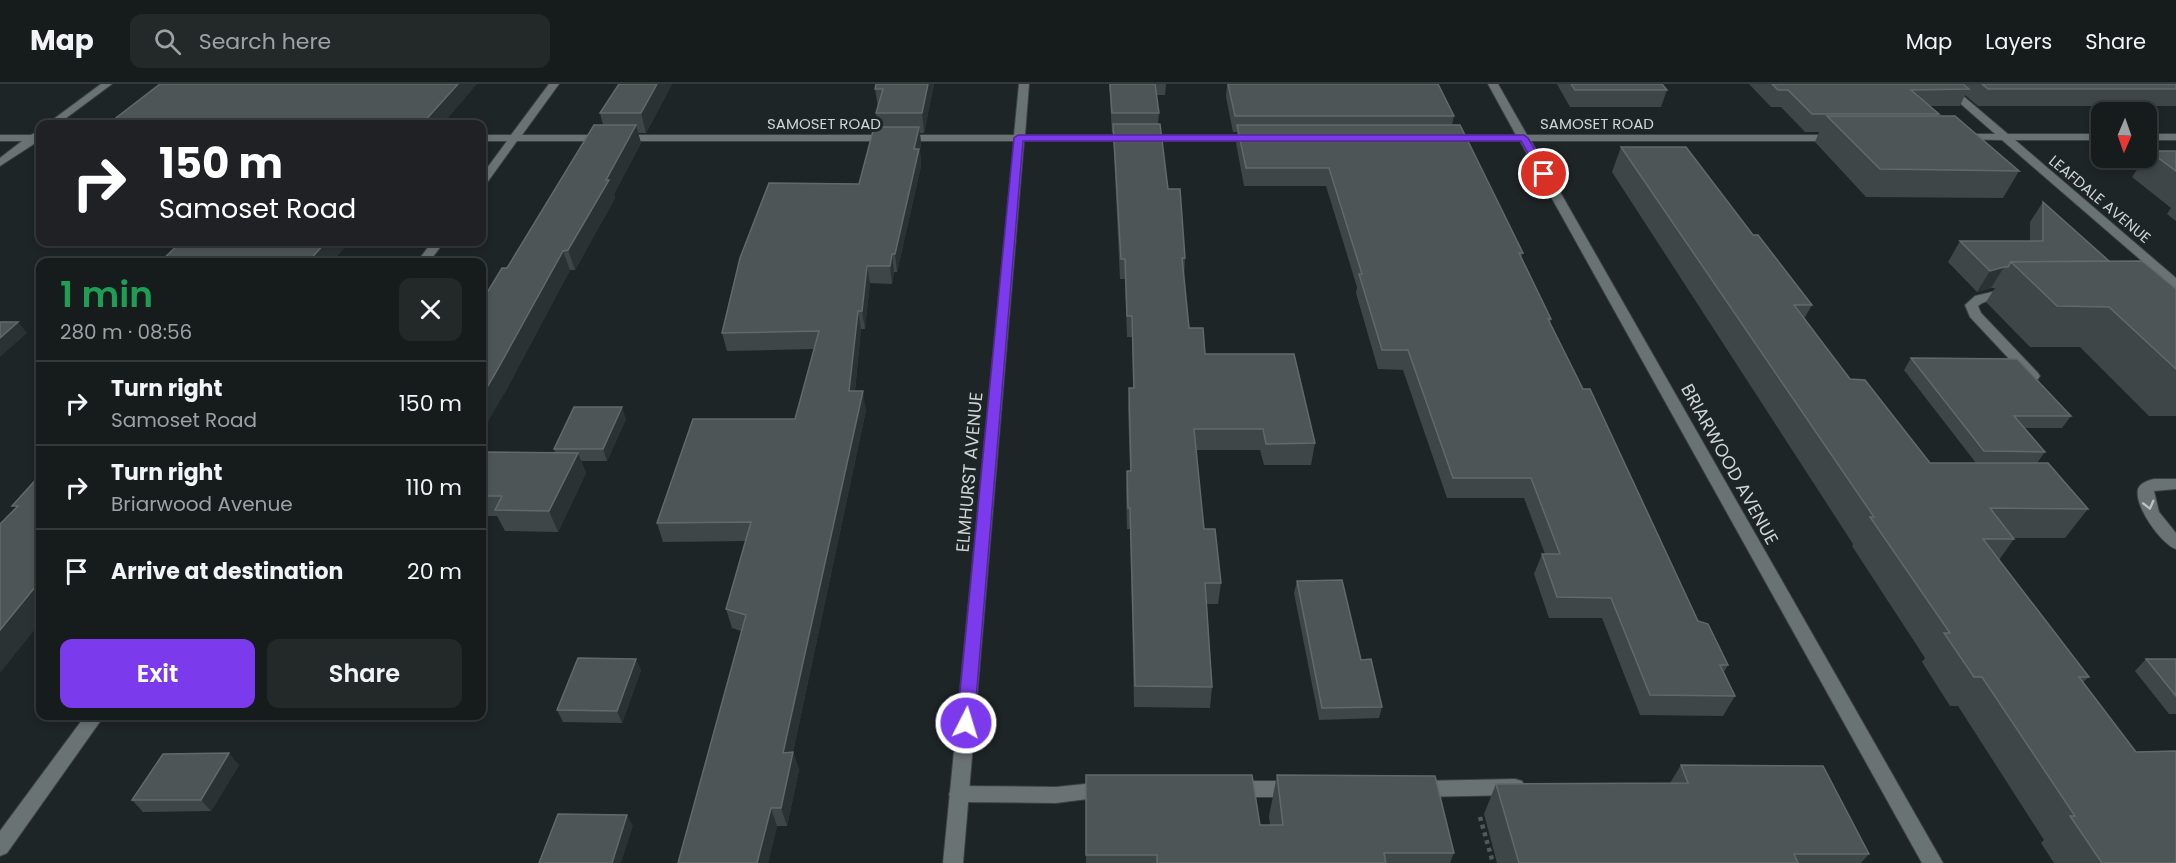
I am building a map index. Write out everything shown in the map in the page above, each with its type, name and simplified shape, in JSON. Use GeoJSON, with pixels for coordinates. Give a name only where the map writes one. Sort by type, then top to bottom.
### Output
{"type":"FeatureCollection","features":[{"type":"Feature","properties":{"kind":"street"},"geometry":{"type":"LineString","coordinates":[[57,120],[106,84]]}},
{"type":"Feature","properties":{"kind":"street"},"geometry":{"type":"LineString","coordinates":[[486,177],[554,84]]}},
{"type":"Feature","properties":{"kind":"street","name":"ELMHURST AVENUE"},"geometry":{"type":"LineString","coordinates":[[953,863],[1024,84]]}},
{"type":"Feature","properties":{"kind":"street","name":"BRIARWOOD AVENUE"},"geometry":{"type":"LineString","coordinates":[[1493,84],[1933,863]]}},
{"type":"Feature","properties":{"kind":"street","name":"LEAFDALE AVENUE"},"geometry":{"type":"LineString","coordinates":[[1943,84],[2176,284]]}},
{"type":"Feature","properties":{"kind":"street"},"geometry":{"type":"LineString","coordinates":[[0,138],[36,136]]}},
{"type":"Feature","properties":{"kind":"street"},"geometry":{"type":"LineString","coordinates":[[0,162],[36,137]]}},
{"type":"Feature","properties":{"kind":"street"},"geometry":{"type":"LineString","coordinates":[[1945,138],[2091,137]]}},
{"type":"Feature","properties":{"kind":"street"},"geometry":{"type":"LineString","coordinates":[[2157,137],[2176,137]]}},
{"type":"Feature","properties":{"kind":"street","name":"SAMOSET ROAD"},"geometry":{"type":"LineString","coordinates":[[486,138],[1270,138]]}},
{"type":"Feature","properties":{"kind":"street","name":"SAMOSET ROAD"},"geometry":{"type":"LineString","coordinates":[[1434,138],[1850,138]]}},
{"type":"Feature","properties":{"kind":"street"},"geometry":{"type":"LineString","coordinates":[[2020,294],[1991,294],[1978,298],[1971,305],[1975,314],[2044,387]]}},
{"type":"Feature","properties":{"kind":"street"},"geometry":{"type":"LineString","coordinates":[[2176,484],[2154,484],[2146,489],[2145,502],[2151,515],[2176,543]]}},
{"type":"Feature","properties":{"kind":"street"},"geometry":{"type":"LineString","coordinates":[[0,847],[92,720]]}},
{"type":"Feature","properties":{"kind":"street"},"geometry":{"type":"LineString","coordinates":[[1402,789],[1531,787]]}},
{"type":"Feature","properties":{"kind":"street"},"geometry":{"type":"LineString","coordinates":[[1220,789],[1311,789]]}},
{"type":"Feature","properties":{"kind":"street"},"geometry":{"type":"LineString","coordinates":[[1254,789],[1257,810]]}},
{"type":"Feature","properties":{"kind":"street"},"geometry":{"type":"LineString","coordinates":[[959,794],[1056,795],[1082,791],[1128,790]]}},
{"type":"Feature","properties":{"kind":"path"},"geometry":{"type":"LineString","coordinates":[[1472,788],[1493,863]]}},
{"type":"Feature","properties":{"kind":"building"},"geometry":{"type":"Polygon","coordinates":[[[160,84],[458,84],[426,120],[113,120],[160,84]]]}},
{"type":"Feature","properties":{"kind":"building"},"geometry":{"type":"Polygon","coordinates":[[[619,84],[657,84],[641,113],[600,113],[619,84]]]}},
{"type":"Feature","properties":{"kind":"building"},"geometry":{"type":"Polygon","coordinates":[[[876,84],[928,84],[922,113],[876,113],[883,89],[875,89],[876,84]]]}},
{"type":"Feature","properties":{"kind":"building"},"geometry":{"type":"Polygon","coordinates":[[[1110,84],[1155,84],[1159,113],[1112,113],[1110,84]]]}},
{"type":"Feature","properties":{"kind":"building"},"geometry":{"type":"Polygon","coordinates":[[[1228,84],[1438,84],[1454,116],[1235,116],[1228,84]]]}},
{"type":"Feature","properties":{"kind":"building"},"geometry":{"type":"Polygon","coordinates":[[[1571,84],[1662,84],[1667,90],[1575,90],[1571,84]]]}},
{"type":"Feature","properties":{"kind":"building"},"geometry":{"type":"Polygon","coordinates":[[[1772,84],[1963,84],[1969,89],[1911,90],[1939,114],[1812,114],[1788,90],[1778,90],[1772,84]]]}},
{"type":"Feature","properties":{"kind":"building"},"geometry":{"type":"Polygon","coordinates":[[[1982,84],[2176,84],[2176,89],[1988,89],[1982,84]]]}},
{"type":"Feature","properties":{"kind":"building"},"geometry":{"type":"Polygon","coordinates":[[[1827,116],[1955,116],[2019,171],[1880,169],[1827,116]]]}},
{"type":"Feature","properties":{"kind":"building"},"geometry":{"type":"Polygon","coordinates":[[[1113,124],[1160,124],[1168,189],[1180,189],[1185,258],[1182,258],[1189,328],[1203,328],[1205,354],[1294,354],[1315,443],[1266,444],[1263,429],[1194,429],[1204,529],[1215,529],[1221,583],[1205,583],[1212,687],[1135,686],[1127,471],[1131,471],[1129,388],[1134,388],[1132,316],[1127,316],[1125,259],[1121,259],[1113,124]]]}},
{"type":"Feature","properties":{"kind":"building"},"geometry":{"type":"Polygon","coordinates":[[[594,125],[636,125],[606,180],[609,180],[568,250],[563,251],[486,389],[486,294],[502,268],[507,268],[594,125]]]}},
{"type":"Feature","properties":{"kind":"building"},"geometry":{"type":"Polygon","coordinates":[[[1237,125],[1460,125],[1523,253],[1519,253],[1551,319],[1548,319],[1583,389],[1590,389],[1698,621],[1708,624],[1728,665],[1720,665],[1735,696],[1650,695],[1611,598],[1557,597],[1542,554],[1560,554],[1531,478],[1453,478],[1408,350],[1382,350],[1359,274],[1362,274],[1329,168],[1246,168],[1237,125]]]}},
{"type":"Feature","properties":{"kind":"building"},"geometry":{"type":"Polygon","coordinates":[[[874,127],[919,127],[914,149],[919,149],[895,254],[892,254],[890,266],[867,266],[862,311],[858,311],[849,391],[863,391],[783,753],[793,752],[781,808],[771,808],[757,863],[678,863],[746,615],[726,609],[751,522],[657,523],[693,419],[795,419],[819,331],[722,333],[740,258],[769,183],[859,184],[874,127]]]}},
{"type":"Feature","properties":{"kind":"building"},"geometry":{"type":"Polygon","coordinates":[[[1621,147],[1686,147],[1753,235],[1758,235],[1812,305],[1794,305],[1850,379],[1865,380],[1930,463],[2048,463],[2088,509],[1990,508],[2014,539],[1983,539],[2089,677],[2079,677],[2136,752],[2176,751],[2176,863],[2102,863],[2070,816],[2075,816],[1982,677],[1974,677],[1944,633],[1950,633],[1870,517],[1874,517],[1621,147]]]}},
{"type":"Feature","properties":{"kind":"building"},"geometry":{"type":"Polygon","coordinates":[[[2157,151],[2176,151],[2176,171],[2157,157],[2157,151]]]}},
{"type":"Feature","properties":{"kind":"building"},"geometry":{"type":"Polygon","coordinates":[[[2043,202],[2109,261],[2011,262],[2008,267],[1990,271],[1960,241],[2043,241],[2043,202]]]}},
{"type":"Feature","properties":{"kind":"building"},"geometry":{"type":"Polygon","coordinates":[[[177,246],[322,246],[312,258],[164,258],[177,246]]]}},
{"type":"Feature","properties":{"kind":"building"},"geometry":{"type":"Polygon","coordinates":[[[2142,261],[2176,289],[2176,369],[2109,307],[2057,306],[2011,262],[2142,261]]]}},
{"type":"Feature","properties":{"kind":"building"},"geometry":{"type":"Polygon","coordinates":[[[0,322],[18,322],[0,338],[0,322]]]}},
{"type":"Feature","properties":{"kind":"building"},"geometry":{"type":"Polygon","coordinates":[[[1911,358],[2017,359],[2071,416],[2014,416],[2045,452],[1984,451],[1911,358]]]}},
{"type":"Feature","properties":{"kind":"building"},"geometry":{"type":"Polygon","coordinates":[[[574,407],[622,407],[603,449],[554,449],[574,407]]]}},
{"type":"Feature","properties":{"kind":"building"},"geometry":{"type":"Polygon","coordinates":[[[486,452],[578,453],[549,511],[495,510],[502,496],[486,496],[486,452]]]}},
{"type":"Feature","properties":{"kind":"building"},"geometry":{"type":"Polygon","coordinates":[[[36,479],[36,586],[0,630],[0,524],[18,506],[12,506],[36,479]]]}},
{"type":"Feature","properties":{"kind":"building"},"geometry":{"type":"Polygon","coordinates":[[[1342,580],[1361,660],[1371,659],[1382,707],[1322,708],[1297,581],[1342,580]]]}},
{"type":"Feature","properties":{"kind":"building"},"geometry":{"type":"Polygon","coordinates":[[[578,658],[636,659],[617,711],[557,710],[578,658]]]}},
{"type":"Feature","properties":{"kind":"building"},"geometry":{"type":"Polygon","coordinates":[[[2146,659],[2176,659],[2176,696],[2146,659]]]}},
{"type":"Feature","properties":{"kind":"building"},"geometry":{"type":"Polygon","coordinates":[[[229,753],[201,800],[132,800],[163,754],[229,753]]]}},
{"type":"Feature","properties":{"kind":"building"},"geometry":{"type":"Polygon","coordinates":[[[1681,765],[1823,766],[1869,854],[1794,854],[1798,863],[1519,863],[1496,784],[1688,783],[1681,765]]]}},
{"type":"Feature","properties":{"kind":"building"},"geometry":{"type":"Polygon","coordinates":[[[1086,775],[1252,775],[1260,825],[1283,825],[1277,775],[1435,776],[1454,853],[1384,853],[1386,863],[1157,863],[1157,855],[1086,855],[1086,775]]]}},
{"type":"Feature","properties":{"kind":"building"},"geometry":{"type":"Polygon","coordinates":[[[558,814],[627,815],[612,863],[539,863],[558,814]]]}},
{"type":"Feature","properties":{"kind":"route"},"geometry":{"type":"LineString","coordinates":[[966,723],[1018,138],[1524,138],[1544,174]]}}]}
